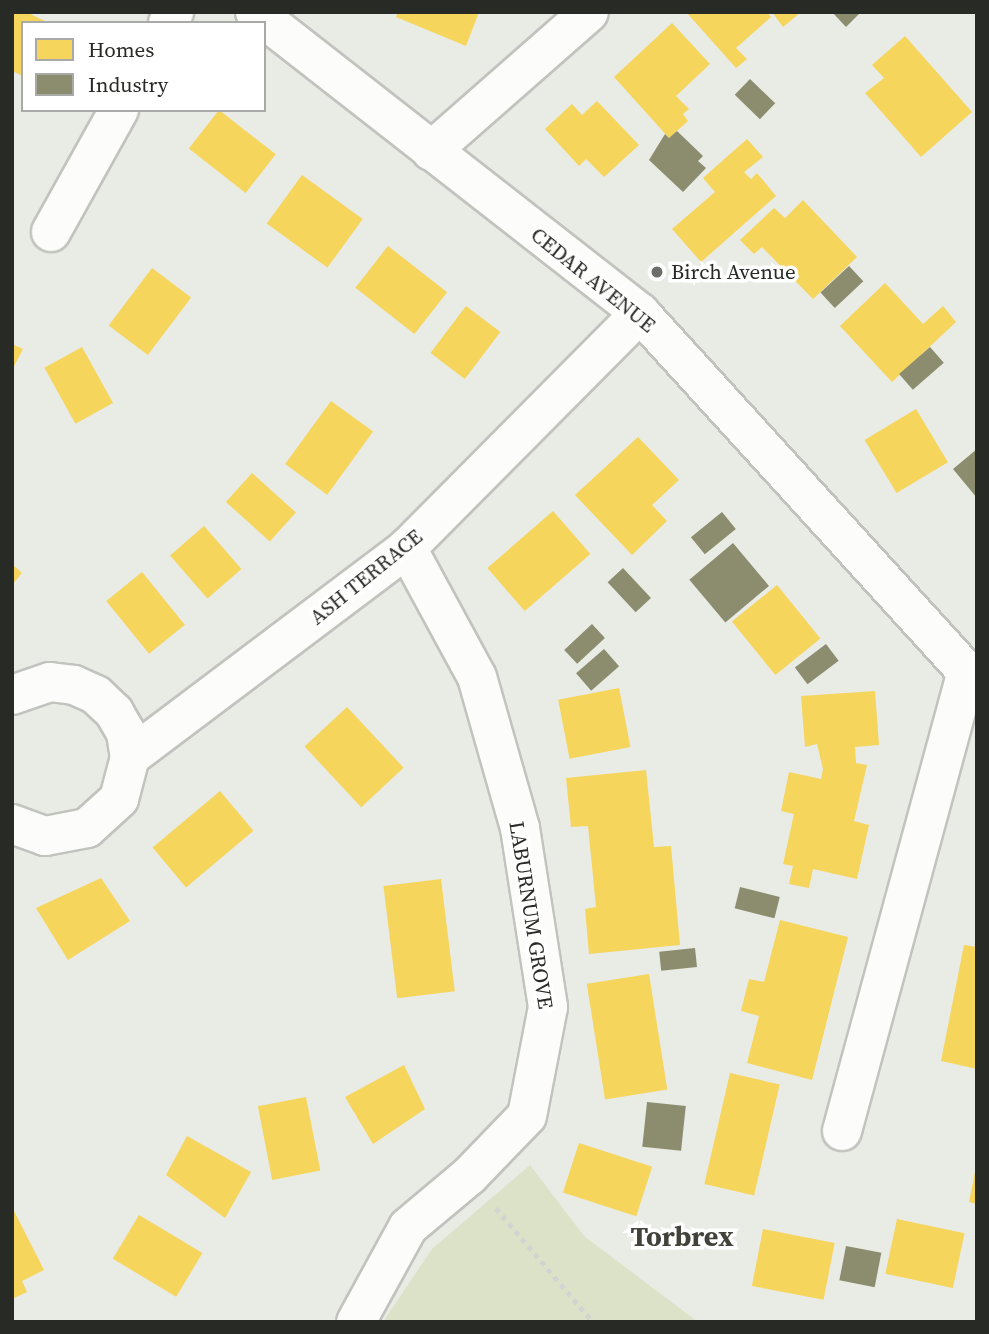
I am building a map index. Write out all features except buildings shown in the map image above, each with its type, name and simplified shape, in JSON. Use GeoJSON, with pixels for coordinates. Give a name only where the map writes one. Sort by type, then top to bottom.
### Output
{"type":"FeatureCollection","features":[{"type":"Feature","properties":{"kind":"street","name":"CEDAR AVENUE"},"geometry":{"type":"LineString","coordinates":[[255,12],[640,313],[971,678]]}},
{"type":"Feature","properties":{"kind":"street"},"geometry":{"type":"LineString","coordinates":[[431,151],[589,12]]}},
{"type":"Feature","properties":{"kind":"street"},"geometry":{"type":"LineString","coordinates":[[51,232],[119,112]]}},
{"type":"Feature","properties":{"kind":"street","name":"ASH TERRACE"},"geometry":{"type":"LineString","coordinates":[[130,757],[407,548],[640,313]]}},
{"type":"Feature","properties":{"kind":"street","name":"LABURNUM GROVE"},"geometry":{"type":"LineString","coordinates":[[356,1322],[408,1227],[469,1176],[527,1116],[548,1007],[520,828],[477,677],[407,548]]}},
{"type":"Feature","properties":{"kind":"street"},"geometry":{"type":"LineString","coordinates":[[842,1132],[971,678]]}},
{"type":"Feature","properties":{"kind":"street"},"geometry":{"type":"LineString","coordinates":[[12,695],[50,682],[74,685],[96,695],[114,712],[126,733],[130,757],[119,799],[106,816],[87,828],[45,836],[12,824]]}},
{"type":"Feature","properties":{"kind":"path"},"geometry":{"type":"LineString","coordinates":[[469,1176],[593,1322]]}},
{"type":"Feature","properties":{"kind":"green space"},"geometry":{"type":"Polygon","coordinates":[[[530,1165],[584,1236],[698,1322],[383,1322],[432,1249],[530,1165]]]}},
{"type":"Feature","properties":{"kind":"place","name":"Birch Avenue"},"geometry":{"type":"Point","coordinates":[657,272]}},
{"type":"Feature","properties":{"kind":"district","name":"Torbrex"},"geometry":{"type":"Point","coordinates":[682,1236]}}]}
